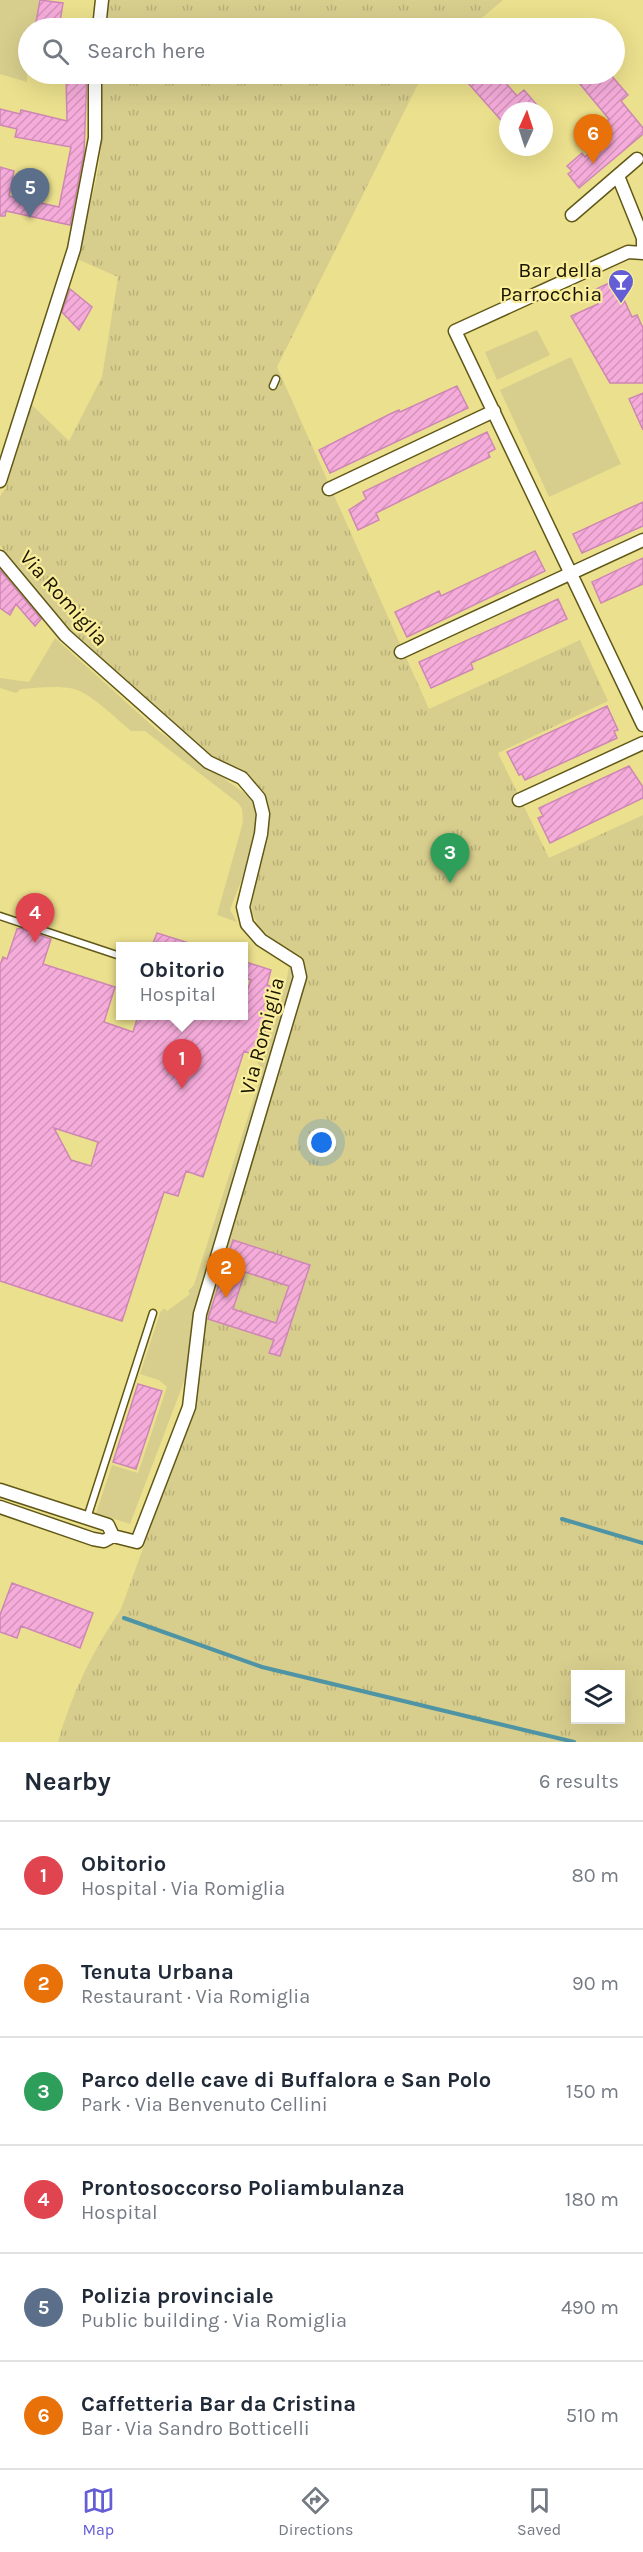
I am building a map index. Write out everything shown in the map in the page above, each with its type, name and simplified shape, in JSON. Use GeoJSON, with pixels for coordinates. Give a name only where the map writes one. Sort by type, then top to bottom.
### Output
{"type":"FeatureCollection","features":[{"type":"Feature","properties":{"kind":"street"},"geometry":{"type":"LineString","coordinates":[[100,18],[102,0]]}},
{"type":"Feature","properties":{"kind":"street"},"geometry":{"type":"LineString","coordinates":[[0,481],[74,249],[95,138],[95,84]]}},
{"type":"Feature","properties":{"kind":"street"},"geometry":{"type":"LineString","coordinates":[[572,215],[637,159]]}},
{"type":"Feature","properties":{"kind":"street"},"geometry":{"type":"LineString","coordinates":[[618,176],[643,238],[643,253],[628,252],[455,331],[643,725]]}},
{"type":"Feature","properties":{"kind":"street"},"geometry":{"type":"LineString","coordinates":[[329,489],[494,411]]}},
{"type":"Feature","properties":{"kind":"street"},"geometry":{"type":"LineString","coordinates":[[401,652],[643,540]]}},
{"type":"Feature","properties":{"kind":"street","name":"Via Romiglia"},"geometry":{"type":"LineString","coordinates":[[0,557],[65,635],[208,762],[242,778],[259,798],[263,814],[261,834],[243,907],[247,924],[261,940],[297,963],[300,977],[200,1314],[189,1407],[136,1542],[113,1536]]}},
{"type":"Feature","properties":{"kind":"street"},"geometry":{"type":"LineString","coordinates":[[519,800],[643,743]]}},
{"type":"Feature","properties":{"kind":"street"},"geometry":{"type":"LineString","coordinates":[[0,1490],[22,1492],[108,1525],[113,1536],[104,1541],[93,1539],[0,1507]]}},
{"type":"Feature","properties":{"kind":"street"},"geometry":{"type":"LineString","coordinates":[[42,1521],[57,1519],[79,1524],[87,1518]]}},
{"type":"Feature","properties":{"kind":"lane"},"geometry":{"type":"LineString","coordinates":[[0,916],[116,955]]}},
{"type":"Feature","properties":{"kind":"lane"},"geometry":{"type":"LineString","coordinates":[[87,1518],[153,1313]]}},
{"type":"Feature","properties":{"kind":"green space"},"geometry":{"type":"Polygon","coordinates":[[[0,0],[43,0],[39,18],[18,18],[18,79],[0,74],[0,0]]]}},
{"type":"Feature","properties":{"kind":"green space"},"geometry":{"type":"Polygon","coordinates":[[[102,0],[503,0],[482,18],[101,18],[102,0]]]}},
{"type":"Feature","properties":{"kind":"green space"},"geometry":{"type":"Polygon","coordinates":[[[100,84],[418,84],[277,367],[429,709],[580,640],[608,701],[498,753],[549,858],[643,815],[643,1742],[58,1742],[69,1707],[84,1673],[121,1609],[194,1408],[199,1380],[203,1317],[268,1110],[305,975],[301,956],[270,937],[258,925],[251,908],[270,815],[263,791],[245,771],[210,755],[68,633],[0,545],[0,496],[6,488],[31,404],[69,441],[102,377],[118,277],[77,259],[98,172],[102,139],[100,84]]]}},
{"type":"Feature","properties":{"kind":"green space"},"geometry":{"type":"Polygon","coordinates":[[[537,330],[550,355],[497,380],[485,352],[537,330]]]}},
{"type":"Feature","properties":{"kind":"green space"},"geometry":{"type":"Polygon","coordinates":[[[571,357],[621,464],[549,497],[500,390],[571,357]]]}},
{"type":"Feature","properties":{"kind":"green space"},"geometry":{"type":"Polygon","coordinates":[[[55,638],[157,730],[251,798],[256,826],[254,840],[251,855],[230,910],[237,922],[217,915],[243,822],[242,809],[238,803],[145,731],[131,731],[80,691],[47,687],[21,689],[16,693],[0,688],[0,678],[29,682],[55,638]]]}},
{"type":"Feature","properties":{"kind":"green space"},"geometry":{"type":"Polygon","coordinates":[[[289,967],[293,970],[292,976],[270,1063],[204,1277],[194,1319],[185,1379],[130,1524],[96,1513],[112,1465],[138,1473],[167,1387],[159,1380],[140,1374],[160,1313],[164,1308],[167,1311],[190,1294],[188,1291],[194,1285],[261,1076],[261,1068],[256,1060],[286,983],[289,967]]]}},
{"type":"Feature","properties":{"kind":"building"},"geometry":{"type":"Polygon","coordinates":[[[40,0],[63,3],[61,18],[37,18],[40,0]]]}},
{"type":"Feature","properties":{"kind":"building"},"geometry":{"type":"Polygon","coordinates":[[[66,84],[87,84],[84,152],[70,225],[6,211],[5,216],[0,216],[0,167],[14,171],[9,196],[59,207],[71,147],[15,137],[17,129],[0,125],[0,109],[20,114],[21,110],[67,121],[66,84]]]}},
{"type":"Feature","properties":{"kind":"building"},"geometry":{"type":"Polygon","coordinates":[[[469,84],[507,84],[517,96],[524,90],[534,102],[499,102],[499,118],[469,84]]]}},
{"type":"Feature","properties":{"kind":"building"},"geometry":{"type":"Polygon","coordinates":[[[580,84],[619,84],[628,95],[621,101],[643,128],[643,134],[579,188],[568,174],[572,171],[567,166],[582,153],[585,157],[602,143],[595,134],[609,119],[580,84]]]}},
{"type":"Feature","properties":{"kind":"building"},"geometry":{"type":"Polygon","coordinates":[[[615,280],[632,317],[637,315],[643,328],[643,383],[610,383],[571,316],[598,304],[592,291],[615,280]]]}},
{"type":"Feature","properties":{"kind":"building"},"geometry":{"type":"Polygon","coordinates":[[[70,289],[92,307],[79,330],[62,312],[70,289]]]}},
{"type":"Feature","properties":{"kind":"building"},"geometry":{"type":"Polygon","coordinates":[[[457,386],[468,408],[330,473],[319,450],[390,414],[399,410],[400,412],[457,386]]]}},
{"type":"Feature","properties":{"kind":"building"},"geometry":{"type":"Polygon","coordinates":[[[643,393],[643,430],[629,399],[643,393]]]}},
{"type":"Feature","properties":{"kind":"building"},"geometry":{"type":"Polygon","coordinates":[[[487,432],[495,449],[488,453],[490,457],[376,513],[379,520],[358,530],[349,510],[366,499],[363,492],[487,432]]]}},
{"type":"Feature","properties":{"kind":"building"},"geometry":{"type":"Polygon","coordinates":[[[643,502],[643,526],[582,553],[573,534],[643,502]]]}},
{"type":"Feature","properties":{"kind":"building"},"geometry":{"type":"Polygon","coordinates":[[[535,551],[545,571],[407,637],[395,612],[439,591],[441,596],[535,551]]]}},
{"type":"Feature","properties":{"kind":"building"},"geometry":{"type":"Polygon","coordinates":[[[643,558],[643,584],[601,603],[592,582],[643,558]]]}},
{"type":"Feature","properties":{"kind":"building"},"geometry":{"type":"Polygon","coordinates":[[[0,570],[41,619],[35,626],[16,604],[10,615],[0,608],[0,570]]]}},
{"type":"Feature","properties":{"kind":"building"},"geometry":{"type":"Polygon","coordinates":[[[558,599],[567,619],[471,663],[473,669],[431,688],[419,662],[558,599]]]}},
{"type":"Feature","properties":{"kind":"building"},"geometry":{"type":"Polygon","coordinates":[[[607,706],[618,730],[614,731],[617,738],[525,780],[522,774],[519,775],[507,752],[607,706]]]}},
{"type":"Feature","properties":{"kind":"building"},"geometry":{"type":"Polygon","coordinates":[[[629,766],[643,787],[643,798],[550,843],[538,818],[543,816],[539,808],[629,766]]]}},
{"type":"Feature","properties":{"kind":"building"},"geometry":{"type":"Polygon","coordinates":[[[20,928],[51,939],[43,964],[115,987],[104,1022],[133,1032],[137,1020],[248,1020],[248,989],[251,980],[248,979],[248,963],[271,970],[267,985],[279,989],[257,1056],[244,1051],[203,1177],[186,1171],[178,1196],[164,1192],[122,1321],[0,1281],[0,965],[3,957],[7,959],[17,929],[20,928]],[[54,1128],[71,1160],[91,1166],[98,1142],[54,1128]]]}},
{"type":"Feature","properties":{"kind":"building"},"geometry":{"type":"Polygon","coordinates":[[[157,933],[186,942],[154,942],[157,933]]]}},
{"type":"Feature","properties":{"kind":"building"},"geometry":{"type":"Polygon","coordinates":[[[233,1240],[310,1265],[280,1356],[269,1353],[274,1340],[208,1319],[233,1240]],[[245,1272],[233,1309],[276,1323],[289,1286],[245,1272]]]}},
{"type":"Feature","properties":{"kind":"building"},"geometry":{"type":"Polygon","coordinates":[[[138,1384],[162,1391],[136,1469],[113,1462],[138,1384]]]}},
{"type":"Feature","properties":{"kind":"building"},"geometry":{"type":"Polygon","coordinates":[[[12,1583],[93,1613],[80,1648],[21,1626],[17,1638],[0,1632],[0,1615],[12,1583]]]}},
{"type":"Feature","properties":{"kind":"waterway"},"geometry":{"type":"LineString","coordinates":[[562,1519],[643,1543]]}},
{"type":"Feature","properties":{"kind":"waterway"},"geometry":{"type":"LineString","coordinates":[[124,1618],[262,1667],[574,1742]]}},
{"type":"Feature","properties":{"kind":"place","name":"Caffetteria Bar da Cristina"},"geometry":{"type":"Point","coordinates":[593,164]}},
{"type":"Feature","properties":{"kind":"place","name":"Polizia provinciale"},"geometry":{"type":"Point","coordinates":[30,218]}},
{"type":"Feature","properties":{"kind":"place","name":"Bar della Parrocchia"},"geometry":{"type":"Point","coordinates":[621,305]}},
{"type":"Feature","properties":{"kind":"place","name":"Parco delle cave di Buffalora e San Polo"},"geometry":{"type":"Point","coordinates":[450,883]}},
{"type":"Feature","properties":{"kind":"place","name":"Prontosoccorso Poliambulanza"},"geometry":{"type":"Point","coordinates":[35,943]}},
{"type":"Feature","properties":{"kind":"place","name":"Obitorio"},"geometry":{"type":"Point","coordinates":[182,1089]}},
{"type":"Feature","properties":{"kind":"place","name":"Tenuta Urbana"},"geometry":{"type":"Point","coordinates":[226,1298]}}]}
